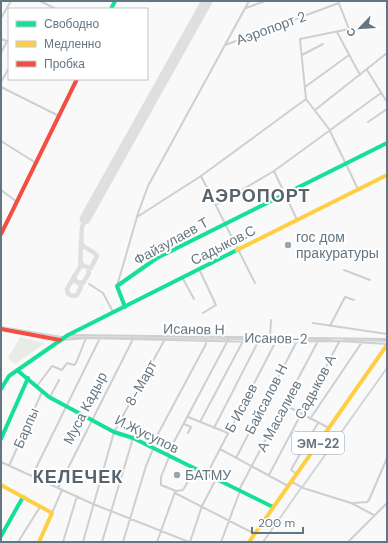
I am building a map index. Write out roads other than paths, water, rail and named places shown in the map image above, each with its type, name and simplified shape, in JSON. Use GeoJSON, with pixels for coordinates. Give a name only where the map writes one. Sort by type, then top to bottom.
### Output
{"type":"FeatureCollection","features":[{"type":"Feature","properties":{"kind":"street"},"geometry":{"type":"LineString","coordinates":[[1,18],[11,1]]}},
{"type":"Feature","properties":{"kind":"street"},"geometry":{"type":"LineString","coordinates":[[40,1],[54,8]]}},
{"type":"Feature","properties":{"kind":"street"},"geometry":{"type":"LineString","coordinates":[[125,307],[116,286],[148,186],[249,1]]}},
{"type":"Feature","properties":{"kind":"street"},"geometry":{"type":"LineString","coordinates":[[245,9],[265,1]]}},
{"type":"Feature","properties":{"kind":"street"},"geometry":{"type":"LineString","coordinates":[[339,2],[349,29],[300,39],[306,99],[329,129],[358,189]]}},
{"type":"Feature","properties":{"kind":"street","name":"Аэропорт 2"},"geometry":{"type":"LineString","coordinates":[[225,45],[339,2]]}},
{"type":"Feature","properties":{"kind":"street"},"geometry":{"type":"LineString","coordinates":[[336,32],[360,75]]}},
{"type":"Feature","properties":{"kind":"street"},"geometry":{"type":"LineString","coordinates":[[1,39],[8,42],[1,53]]}},
{"type":"Feature","properties":{"kind":"street"},"geometry":{"type":"LineString","coordinates":[[302,55],[323,44]]}},
{"type":"Feature","properties":{"kind":"street"},"geometry":{"type":"LineString","coordinates":[[314,110],[387,53]]}},
{"type":"Feature","properties":{"kind":"street"},"geometry":{"type":"LineString","coordinates":[[305,87],[349,55]]}},
{"type":"Feature","properties":{"kind":"street"},"geometry":{"type":"LineString","coordinates":[[1,82],[8,70]]}},
{"type":"Feature","properties":{"kind":"street"},"geometry":{"type":"LineString","coordinates":[[367,70],[387,102]]}},
{"type":"Feature","properties":{"kind":"street"},"geometry":{"type":"LineString","coordinates":[[1,234],[77,80]]}},
{"type":"Feature","properties":{"kind":"street"},"geometry":{"type":"LineString","coordinates":[[1,86],[60,116]]}},
{"type":"Feature","properties":{"kind":"street"},"geometry":{"type":"LineString","coordinates":[[216,205],[274,171],[329,129],[381,93]]}},
{"type":"Feature","properties":{"kind":"street"},"geometry":{"type":"LineString","coordinates":[[137,217],[202,176],[306,99]]}},
{"type":"Feature","properties":{"kind":"street"},"geometry":{"type":"LineString","coordinates":[[368,122],[387,109]]}},
{"type":"Feature","properties":{"kind":"street"},"geometry":{"type":"LineString","coordinates":[[1,141],[36,163]]}},
{"type":"Feature","properties":{"kind":"street","name":"Файзулаев Т"},"geometry":{"type":"LineString","coordinates":[[116,286],[157,258],[387,143]]}},
{"type":"Feature","properties":{"kind":"street"},"geometry":{"type":"LineString","coordinates":[[274,171],[297,220]]}},
{"type":"Feature","properties":{"kind":"street","name":"Садыков.С"},"geometry":{"type":"LineString","coordinates":[[62,340],[182,277],[387,175]]}},
{"type":"Feature","properties":{"kind":"street"},"geometry":{"type":"LineString","coordinates":[[202,176],[255,283]]}},
{"type":"Feature","properties":{"kind":"street"},"geometry":{"type":"LineString","coordinates":[[1,190],[18,202]]}},
{"type":"Feature","properties":{"kind":"street"},"geometry":{"type":"LineString","coordinates":[[199,269],[216,305],[203,313]]}},
{"type":"Feature","properties":{"kind":"street"},"geometry":{"type":"LineString","coordinates":[[344,270],[370,280]]}},
{"type":"Feature","properties":{"kind":"street"},"geometry":{"type":"LineString","coordinates":[[182,277],[194,300]]}},
{"type":"Feature","properties":{"kind":"street"},"geometry":{"type":"LineString","coordinates":[[89,284],[103,293],[114,313]]}},
{"type":"Feature","properties":{"kind":"street"},"geometry":{"type":"LineString","coordinates":[[330,326],[345,297],[354,300]]}},
{"type":"Feature","properties":{"kind":"street"},"geometry":{"type":"LineString","coordinates":[[270,338],[271,320]]}},
{"type":"Feature","properties":{"kind":"street"},"geometry":{"type":"LineString","coordinates":[[313,323],[387,334]]}},
{"type":"Feature","properties":{"kind":"street","name":"Исанов Н"},"geometry":{"type":"LineString","coordinates":[[1,329],[62,340],[86,338],[133,338],[258,342],[339,341],[387,345]]}},
{"type":"Feature","properties":{"kind":"street","name":"Исанов-2"},"geometry":{"type":"LineString","coordinates":[[69,335],[387,339]]}},
{"type":"Feature","properties":{"kind":"street"},"geometry":{"type":"LineString","coordinates":[[38,386],[52,366],[62,370],[67,363],[74,365],[86,338]]}},
{"type":"Feature","properties":{"kind":"street"},"geometry":{"type":"LineString","coordinates":[[32,476],[100,338]]}},
{"type":"Feature","properties":{"kind":"street","name":"Муса Кадыр"},"geometry":{"type":"LineString","coordinates":[[58,488],[91,418],[133,338]]}},
{"type":"Feature","properties":{"kind":"street"},"geometry":{"type":"LineString","coordinates":[[50,339],[50,348]]}},
{"type":"Feature","properties":{"kind":"street","name":"8-Март"},"geometry":{"type":"LineString","coordinates":[[83,542],[114,432],[165,339]]}},
{"type":"Feature","properties":{"kind":"street"},"geometry":{"type":"LineString","coordinates":[[1,389],[6,379],[17,370],[62,340]]}},
{"type":"Feature","properties":{"kind":"street"},"geometry":{"type":"LineString","coordinates":[[123,542],[152,448],[206,344],[206,340]]}},
{"type":"Feature","properties":{"kind":"street"},"geometry":{"type":"LineString","coordinates":[[228,340],[168,457],[161,477],[161,485],[255,534]]}},
{"type":"Feature","properties":{"kind":"street"},"geometry":{"type":"LineString","coordinates":[[200,422],[243,341]]}},
{"type":"Feature","properties":{"kind":"street","name":"Б Исаев"},"geometry":{"type":"LineString","coordinates":[[206,475],[277,341]]}},
{"type":"Feature","properties":{"kind":"street","name":"Байсалов Н"},"geometry":{"type":"LineString","coordinates":[[236,458],[296,341]]}},
{"type":"Feature","properties":{"kind":"street","name":"А Масалиев"},"geometry":{"type":"LineString","coordinates":[[221,542],[239,491],[318,341]]}},
{"type":"Feature","properties":{"kind":"street","name":"Садыков А"},"geometry":{"type":"LineString","coordinates":[[269,476],[339,341]]}},
{"type":"Feature","properties":{"kind":"street"},"geometry":{"type":"LineString","coordinates":[[214,428],[258,342]]}},
{"type":"Feature","properties":{"kind":"street"},"geometry":{"type":"LineString","coordinates":[[310,419],[362,342]]}},
{"type":"Feature","properties":{"kind":"street","name":"ЭМ-22"},"geometry":{"type":"LineString","coordinates":[[249,542],[387,345]]}},
{"type":"Feature","properties":{"kind":"street","name":"И.Жусупов"},"geometry":{"type":"LineString","coordinates":[[17,370],[50,397],[91,418],[114,432],[133,438],[168,457],[273,507]]}},
{"type":"Feature","properties":{"kind":"street"},"geometry":{"type":"LineString","coordinates":[[1,439],[28,378]]}},
{"type":"Feature","properties":{"kind":"street"},"geometry":{"type":"LineString","coordinates":[[50,397],[59,380]]}},
{"type":"Feature","properties":{"kind":"street","name":"Барпы"},"geometry":{"type":"LineString","coordinates":[[9,466],[42,391]]}},
{"type":"Feature","properties":{"kind":"street"},"geometry":{"type":"LineString","coordinates":[[285,405],[329,428]]}},
{"type":"Feature","properties":{"kind":"street"},"geometry":{"type":"LineString","coordinates":[[188,416],[228,433]]}},
{"type":"Feature","properties":{"kind":"street"},"geometry":{"type":"LineString","coordinates":[[297,474],[292,470],[292,468],[318,423]]}},
{"type":"Feature","properties":{"kind":"street"},"geometry":{"type":"LineString","coordinates":[[184,424],[191,428],[188,433]]}},
{"type":"Feature","properties":{"kind":"street"},"geometry":{"type":"LineString","coordinates":[[102,542],[110,510],[133,438]]}},
{"type":"Feature","properties":{"kind":"street"},"geometry":{"type":"LineString","coordinates":[[220,449],[288,486]]}},
{"type":"Feature","properties":{"kind":"street"},"geometry":{"type":"LineString","coordinates":[[351,503],[366,502],[369,500],[387,458]]}},
{"type":"Feature","properties":{"kind":"street"},"geometry":{"type":"LineString","coordinates":[[1,462],[93,504],[189,542],[202,506],[216,480]]}},
{"type":"Feature","properties":{"kind":"street"},"geometry":{"type":"LineString","coordinates":[[175,492],[182,490],[195,469]]}},
{"type":"Feature","properties":{"kind":"street"},"geometry":{"type":"LineString","coordinates":[[292,482],[303,488],[351,503],[374,515]]}},
{"type":"Feature","properties":{"kind":"street"},"geometry":{"type":"LineString","coordinates":[[1,485],[52,513]]}},
{"type":"Feature","properties":{"kind":"street"},"geometry":{"type":"LineString","coordinates":[[39,542],[62,490]]}},
{"type":"Feature","properties":{"kind":"street"},"geometry":{"type":"LineString","coordinates":[[157,542],[175,492]]}},
{"type":"Feature","properties":{"kind":"street"},"geometry":{"type":"LineString","coordinates":[[63,542],[76,496]]}},
{"type":"Feature","properties":{"kind":"street"},"geometry":{"type":"LineString","coordinates":[[1,536],[23,497]]}},
{"type":"Feature","properties":{"kind":"street"},"geometry":{"type":"LineString","coordinates":[[348,542],[387,503]]}},
{"type":"Feature","properties":{"kind":"street"},"geometry":{"type":"LineString","coordinates":[[18,542],[40,507]]}},
{"type":"Feature","properties":{"kind":"waterway"},"geometry":{"type":"LineString","coordinates":[[1,327],[62,337],[332,340]]}},
{"type":"Feature","properties":{"kind":"waterway"},"geometry":{"type":"LineString","coordinates":[[344,340],[387,341]]}},
{"type":"Feature","properties":{"kind":"waterway"},"geometry":{"type":"LineString","coordinates":[[303,486],[387,368]]}},
{"type":"Feature","properties":{"kind":"waterway"},"geometry":{"type":"LineString","coordinates":[[263,542],[301,488]]}},
{"type":"Feature","properties":{"kind":"place","name":"гос дом пракуратуры"},"geometry":{"type":"Point","coordinates":[288,245]}},
{"type":"Feature","properties":{"kind":"place","name":"БАТМУ"},"geometry":{"type":"Point","coordinates":[177,475]}},
{"type":"Feature","properties":{"kind":"district","name":"АЭРОПОРТ"},"geometry":{"type":"Point","coordinates":[256,196]}},
{"type":"Feature","properties":{"kind":"district","name":"КЕЛЕЧЕК"},"geometry":{"type":"Point","coordinates":[78,477]}}]}
